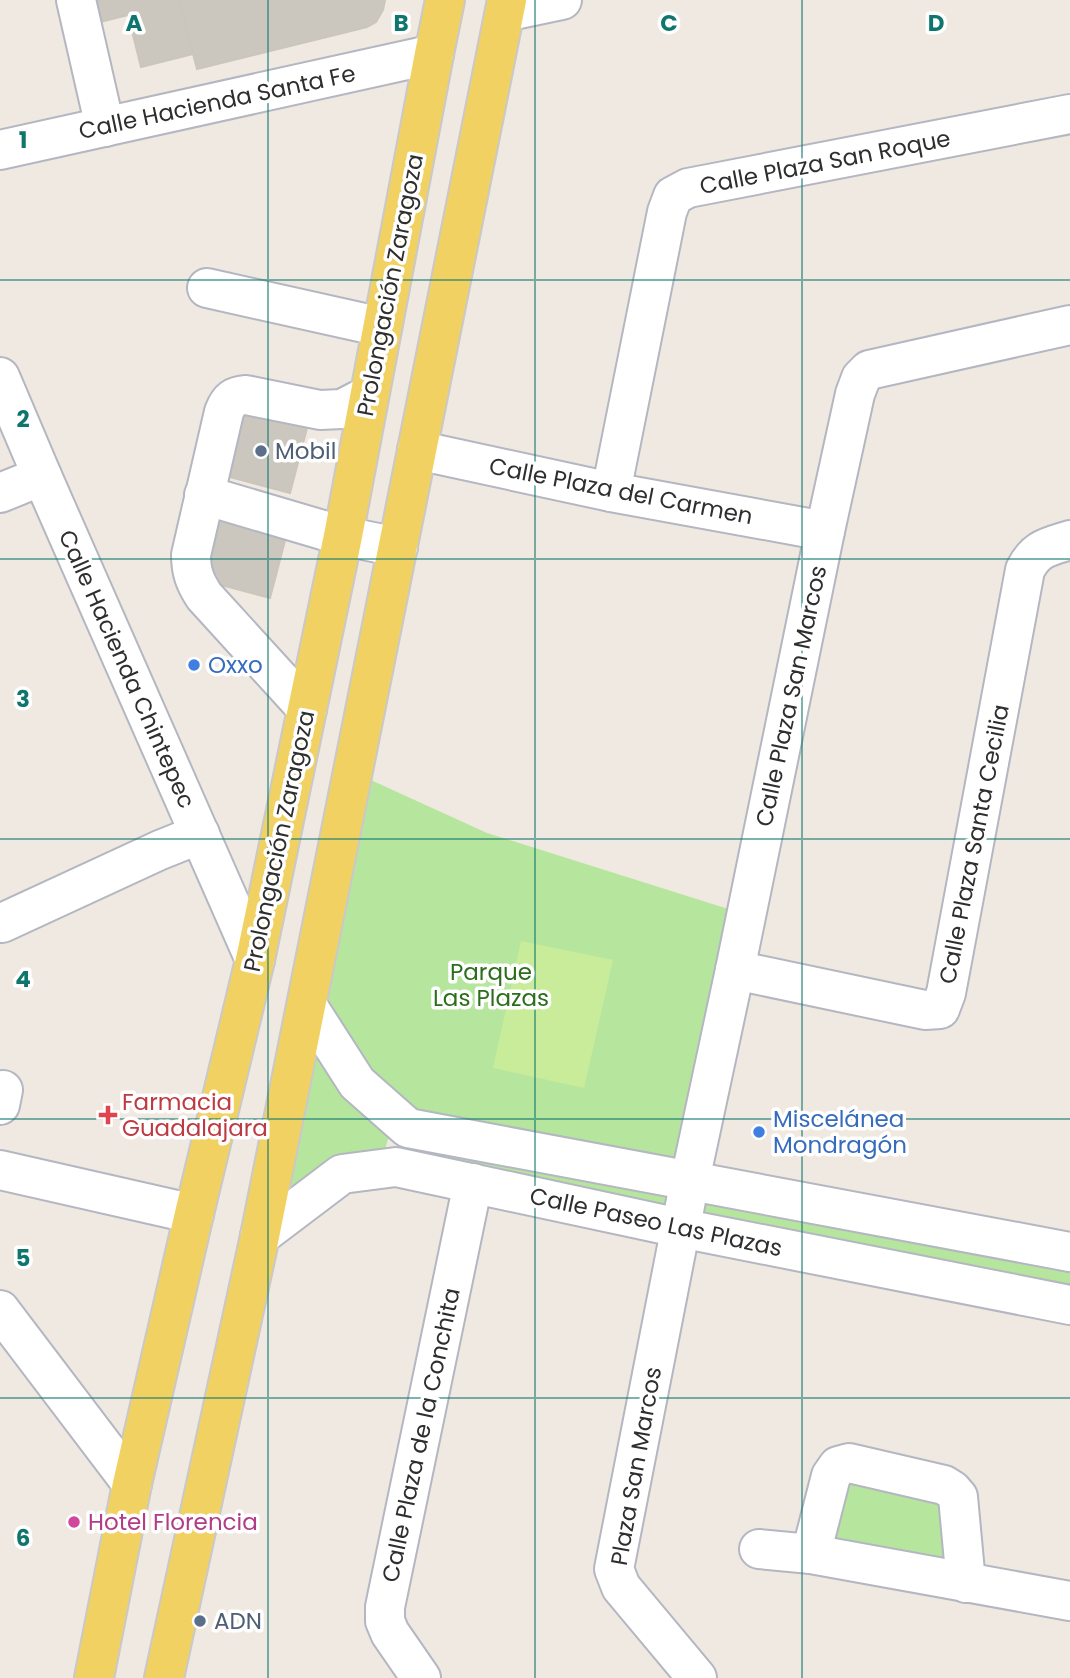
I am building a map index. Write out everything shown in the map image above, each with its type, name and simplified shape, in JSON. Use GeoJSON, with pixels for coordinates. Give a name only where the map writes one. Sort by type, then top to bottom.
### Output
{"type":"FeatureCollection","features":[{"type":"Feature","properties":{"kind":"main road","name":"Prolongación Zaragoza"},"geometry":{"type":"LineString","coordinates":[[94,1678],[132,1484],[255,960],[343,537],[445,0]]}},
{"type":"Feature","properties":{"kind":"main road"},"geometry":{"type":"LineString","coordinates":[[164,1678],[260,1236],[506,6]]}},
{"type":"Feature","properties":{"kind":"street"},"geometry":{"type":"LineString","coordinates":[[76,0],[105,127]]}},
{"type":"Feature","properties":{"kind":"street"},"geometry":{"type":"LineString","coordinates":[[506,6],[562,0]]}},
{"type":"Feature","properties":{"kind":"street","name":"Calle Hacienda Santa Fe"},"geometry":{"type":"LineString","coordinates":[[0,150],[434,54]]}},
{"type":"Feature","properties":{"kind":"street","name":"Calle Plaza San Roque"},"geometry":{"type":"LineString","coordinates":[[611,492],[664,225],[673,196],[688,188],[1070,114]]}},
{"type":"Feature","properties":{"kind":"street"},"geometry":{"type":"LineString","coordinates":[[207,288],[382,327]]}},
{"type":"Feature","properties":{"kind":"street","name":"Calle Plaza San Marcos"},"geometry":{"type":"LineString","coordinates":[[680,1228],[825,531],[855,394],[861,378],[869,370],[1070,325]]}},
{"type":"Feature","properties":{"kind":"street","name":"Calle Hacienda Chintepec"},"geometry":{"type":"LineString","coordinates":[[0,377],[9,423],[42,476],[255,960]]}},
{"type":"Feature","properties":{"kind":"street"},"geometry":{"type":"LineString","coordinates":[[307,709],[204,596],[191,570],[191,555],[227,403],[235,396],[246,395],[320,411],[342,409],[369,396]]}},
{"type":"Feature","properties":{"kind":"street","name":"Calle Plaza del Carmen"},"geometry":{"type":"LineString","coordinates":[[417,450],[611,492],[825,531]]}},
{"type":"Feature","properties":{"kind":"street"},"geometry":{"type":"LineString","coordinates":[[0,493],[42,476]]}},
{"type":"Feature","properties":{"kind":"street"},"geometry":{"type":"LineString","coordinates":[[205,495],[343,537],[398,547]]}},
{"type":"Feature","properties":{"kind":"street","name":"Calle Plaza Santa Cecilia"},"geometry":{"type":"LineString","coordinates":[[735,970],[925,1010],[940,1009],[946,993],[1025,570],[1031,558],[1044,548],[1070,540]]}},
{"type":"Feature","properties":{"kind":"street"},"geometry":{"type":"LineString","coordinates":[[2,923],[200,834]]}},
{"type":"Feature","properties":{"kind":"street"},"geometry":{"type":"LineString","coordinates":[[306,1005],[357,1083],[408,1128],[396,1167]]}},
{"type":"Feature","properties":{"kind":"street","name":"Calle Paseo Las Plazas"},"geometry":{"type":"LineString","coordinates":[[408,1128],[1070,1252]]}},
{"type":"Feature","properties":{"kind":"street","name":"Calle Paseo Las Plazas"},"geometry":{"type":"LineString","coordinates":[[260,1236],[342,1174],[396,1167],[680,1228],[1070,1305]]}},
{"type":"Feature","properties":{"kind":"street"},"geometry":{"type":"LineString","coordinates":[[0,1170],[194,1214]]}},
{"type":"Feature","properties":{"kind":"street","name":"Calle Plaza de la Conchita"},"geometry":{"type":"LineString","coordinates":[[421,1678],[390,1633],[385,1622],[385,1607],[473,1183]]}},
{"type":"Feature","properties":{"kind":"street","name":"Plaza San Marcos"},"geometry":{"type":"LineString","coordinates":[[680,1228],[614,1569],[621,1587],[697,1678]]}},
{"type":"Feature","properties":{"kind":"street"},"geometry":{"type":"LineString","coordinates":[[0,1310],[132,1484]]}},
{"type":"Feature","properties":{"kind":"street"},"geometry":{"type":"LineString","coordinates":[[811,1554],[831,1476],[838,1466],[849,1463],[944,1485],[952,1490],[958,1497],[966,1583]]}},
{"type":"Feature","properties":{"kind":"street"},"geometry":{"type":"LineString","coordinates":[[759,1549],[811,1554],[1070,1601]]}},
{"type":"Feature","properties":{"kind":"green space","name":"Parque Las Plazas"},"geometry":{"type":"Polygon","coordinates":[[[362,776],[487,833],[741,913],[689,1171],[425,1120],[369,1074],[317,997],[362,776]]]}},
{"type":"Feature","properties":{"kind":"green space"},"geometry":{"type":"Polygon","coordinates":[[[521,941],[613,960],[584,1088],[493,1068],[521,941]]]}},
{"type":"Feature","properties":{"kind":"green space"},"geometry":{"type":"Polygon","coordinates":[[[312,1038],[390,1131],[384,1154],[328,1160],[280,1195],[312,1038]]]}},
{"type":"Feature","properties":{"kind":"green space"},"geometry":{"type":"Polygon","coordinates":[[[414,1137],[685,1185],[677,1223],[409,1161],[414,1137]]]}},
{"type":"Feature","properties":{"kind":"green space"},"geometry":{"type":"Polygon","coordinates":[[[700,1189],[1070,1263],[1070,1300],[697,1217],[700,1189]]]}},
{"type":"Feature","properties":{"kind":"green space"},"geometry":{"type":"Polygon","coordinates":[[[842,1478],[941,1499],[953,1572],[823,1546],[842,1478]]]}},
{"type":"Feature","properties":{"kind":"building"},"geometry":{"type":"Polygon","coordinates":[[[90,0],[179,0],[193,54],[141,67],[128,15],[96,23],[90,0]]]}},
{"type":"Feature","properties":{"kind":"building"},"geometry":{"type":"Polygon","coordinates":[[[179,0],[385,0],[376,22],[367,27],[197,69],[179,0]]]}},
{"type":"Feature","properties":{"kind":"building","name":"Mobil"},"geometry":{"type":"Polygon","coordinates":[[[232,408],[307,428],[290,493],[215,473],[232,408]]]}},
{"type":"Feature","properties":{"kind":"building","name":"Mobil"},"geometry":{"type":"Polygon","coordinates":[[[212,513],[287,533],[270,598],[195,578],[212,513]]]}},
{"type":"Feature","properties":{"kind":"place","name":"Mobil"},"geometry":{"type":"Point","coordinates":[261,451]}},
{"type":"Feature","properties":{"kind":"place","name":"Oxxo"},"geometry":{"type":"Point","coordinates":[194,665]}},
{"type":"Feature","properties":{"kind":"place","name":"Farmacia Guadalajara"},"geometry":{"type":"Point","coordinates":[108,1115]}},
{"type":"Feature","properties":{"kind":"place","name":"Miscelánea Mondragón"},"geometry":{"type":"Point","coordinates":[759,1132]}},
{"type":"Feature","properties":{"kind":"place","name":"Hotel Florencia"},"geometry":{"type":"Point","coordinates":[74,1522]}},
{"type":"Feature","properties":{"kind":"place","name":"ADN"},"geometry":{"type":"Point","coordinates":[200,1621]}}]}
